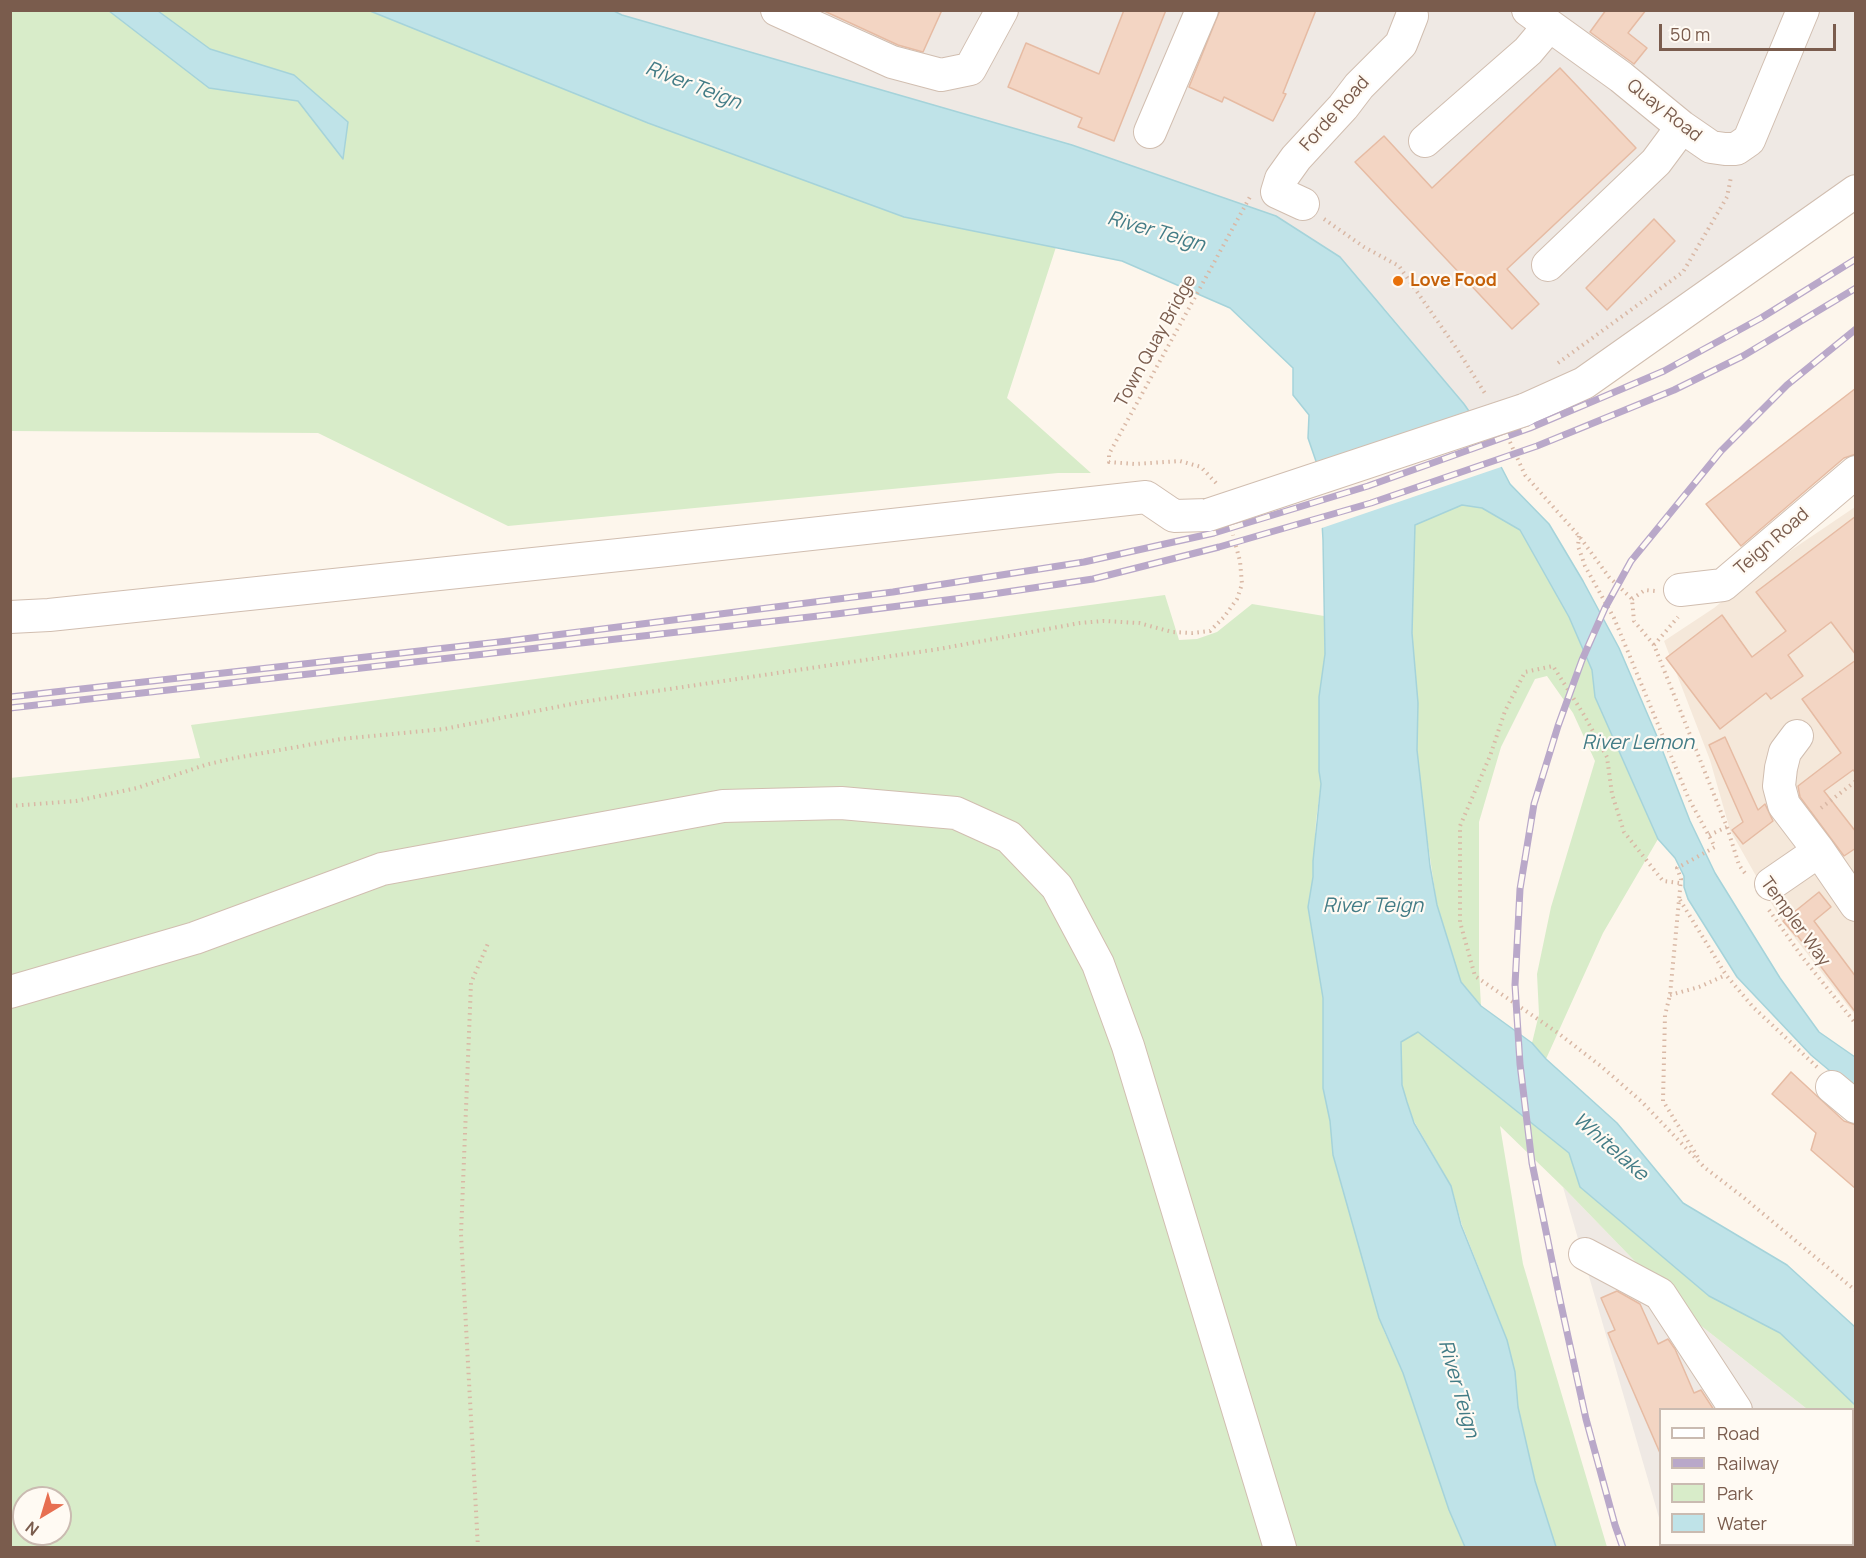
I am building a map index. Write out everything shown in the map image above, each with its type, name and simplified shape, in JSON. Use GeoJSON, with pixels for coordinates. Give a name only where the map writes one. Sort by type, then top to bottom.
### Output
{"type":"FeatureCollection","features":[{"type":"Feature","properties":{"kind":"street"},"geometry":{"type":"LineString","coordinates":[[777,10],[892,62],[941,75],[970,69],[1001,11]]}},
{"type":"Feature","properties":{"kind":"street"},"geometry":{"type":"LineString","coordinates":[[1150,132],[1202,10]]}},
{"type":"Feature","properties":{"kind":"street"},"geometry":{"type":"LineString","coordinates":[[1736,149],[1749,140],[1803,10]]}},
{"type":"Feature","properties":{"kind":"street","name":"Forde Road"},"geometry":{"type":"LineString","coordinates":[[1303,204],[1277,192],[1281,179],[1296,158],[1359,86],[1401,44],[1413,12]]}},
{"type":"Feature","properties":{"kind":"street"},"geometry":{"type":"LineString","coordinates":[[1425,141],[1528,51],[1538,18]]}},
{"type":"Feature","properties":{"kind":"street","name":"Quay Road"},"geometry":{"type":"LineString","coordinates":[[1538,18],[1621,77],[1682,127],[1711,147],[1736,149]]}},
{"type":"Feature","properties":{"kind":"street"},"geometry":{"type":"LineString","coordinates":[[1548,265],[1656,162],[1682,127]]}},
{"type":"Feature","properties":{"kind":"street"},"geometry":{"type":"LineString","coordinates":[[10,617],[72,613],[634,554],[1146,497],[1174,516],[1220,511],[1524,410],[1584,383],[1856,191]]}},
{"type":"Feature","properties":{"kind":"street","name":"Teign Road"},"geometry":{"type":"LineString","coordinates":[[1680,590],[1723,585],[1856,472]]}},
{"type":"Feature","properties":{"kind":"street"},"geometry":{"type":"LineString","coordinates":[[1797,736],[1785,752],[1781,768],[1779,786],[1784,805],[1798,825],[1837,863],[1856,905]]}},
{"type":"Feature","properties":{"kind":"street"},"geometry":{"type":"LineString","coordinates":[[10,992],[195,938],[382,869],[723,806],[841,803],[956,813],[1009,837],[1057,887],[1098,964],[1128,1046],[1280,1548]]}},
{"type":"Feature","properties":{"kind":"street"},"geometry":{"type":"LineString","coordinates":[[1762,890],[1837,863]]}},
{"type":"Feature","properties":{"kind":"street"},"geometry":{"type":"LineString","coordinates":[[1825,1077],[1856,1107]]}},
{"type":"Feature","properties":{"kind":"street"},"geometry":{"type":"LineString","coordinates":[[1585,1254],[1660,1294],[1735,1408]]}},
{"type":"Feature","properties":{"kind":"path"},"geometry":{"type":"LineString","coordinates":[[1549,369],[1683,272],[1727,197],[1736,149]]}},
{"type":"Feature","properties":{"kind":"path","name":"Town Quay Bridge"},"geometry":{"type":"LineString","coordinates":[[1220,511],[1201,467],[1180,461],[1135,464],[1109,462],[1109,454],[1255,187]]}},
{"type":"Feature","properties":{"kind":"path"},"geometry":{"type":"LineString","coordinates":[[1303,204],[1364,247],[1399,266],[1457,349],[1487,398]]}},
{"type":"Feature","properties":{"kind":"path","name":"Templer Way"},"geometry":{"type":"LineString","coordinates":[[1506,436],[1525,475],[1579,536],[1610,577],[1632,598],[1634,621],[1654,645],[1740,865],[1762,890],[1803,958],[1856,1024]]}},
{"type":"Feature","properties":{"kind":"path"},"geometry":{"type":"LineString","coordinates":[[10,807],[76,801],[137,789],[205,765],[341,739],[444,729],[582,702],[939,649],[1080,623],[1104,621],[1139,623],[1172,632],[1210,631],[1237,599],[1242,584],[1240,561],[1220,511]]}},
{"type":"Feature","properties":{"kind":"path"},"geometry":{"type":"LineString","coordinates":[[1579,536],[1578,546],[1586,566],[1614,618],[1688,796],[1715,847],[1677,868],[1681,879],[1670,995],[1665,1015],[1664,1101],[1704,1167]]}},
{"type":"Feature","properties":{"kind":"path"},"geometry":{"type":"LineString","coordinates":[[1679,883],[1663,881],[1624,832],[1612,794],[1607,757],[1553,666],[1525,672],[1505,711],[1490,756],[1460,826],[1460,922],[1475,976],[1558,1033],[1602,1067],[1642,1102],[1704,1167],[1856,1291]]}},
{"type":"Feature","properties":{"kind":"path"},"geometry":{"type":"LineString","coordinates":[[1798,825],[1856,781]]}},
{"type":"Feature","properties":{"kind":"path"},"geometry":{"type":"LineString","coordinates":[[1709,835],[1726,827]]}},
{"type":"Feature","properties":{"kind":"path"},"geometry":{"type":"LineString","coordinates":[[1679,900],[1726,975],[1753,1007],[1825,1077]]}},
{"type":"Feature","properties":{"kind":"path"},"geometry":{"type":"LineString","coordinates":[[478,1548],[461,1234],[471,983],[489,941]]}},
{"type":"Feature","properties":{"kind":"path"},"geometry":{"type":"LineString","coordinates":[[1670,995],[1699,987],[1726,975]]}},
{"type":"Feature","properties":{"kind":"shaded area"},"geometry":{"type":"Polygon","coordinates":[[[614,11],[1855,11],[1855,205],[1482,430],[1464,404],[1385,309],[1276,216],[1072,145],[614,11]]]}},
{"type":"Feature","properties":{"kind":"shaded area"},"geometry":{"type":"Polygon","coordinates":[[[1855,507],[1855,1015],[1781,920],[1730,830],[1710,760],[1664,641],[1714,608],[1753,576],[1855,507]]]}},
{"type":"Feature","properties":{"kind":"shaded area"},"geometry":{"type":"Polygon","coordinates":[[[1563,1187],[1686,1314],[1806,1408],[1659,1408],[1659,1518],[1563,1187]]]}},
{"type":"Feature","properties":{"kind":"shaded area"},"geometry":{"type":"Polygon","coordinates":[[[1855,1448],[1855,1547],[1670,1548],[1669,1546],[1854,1546],[1855,1448]]]}},
{"type":"Feature","properties":{"kind":"green space"},"geometry":{"type":"Polygon","coordinates":[[[370,10],[648,123],[904,217],[1056,247],[1007,398],[1091,473],[1058,473],[508,526],[318,433],[11,431],[11,11],[370,10]]]}},
{"type":"Feature","properties":{"kind":"green space"},"geometry":{"type":"Polygon","coordinates":[[[1462,505],[1482,507],[1520,530],[1569,617],[1592,670],[1595,697],[1658,839],[1603,933],[1546,1059],[1532,1043],[1539,1014],[1537,974],[1551,907],[1595,761],[1573,713],[1547,676],[1535,679],[1501,747],[1479,822],[1481,1006],[1461,982],[1437,905],[1421,797],[1417,750],[1418,703],[1412,633],[1415,525],[1462,505]]]}},
{"type":"Feature","properties":{"kind":"green space"},"geometry":{"type":"Polygon","coordinates":[[[1165,595],[1179,640],[1197,639],[1217,632],[1252,604],[1324,616],[1325,654],[1319,697],[1321,784],[1316,821],[1313,877],[1308,907],[1323,998],[1323,1088],[1330,1121],[1333,1155],[1384,1331],[1403,1373],[1449,1510],[1465,1547],[11,1547],[10,778],[200,758],[191,725],[1165,595]]]}},
{"type":"Feature","properties":{"kind":"green space"},"geometry":{"type":"Polygon","coordinates":[[[1418,1032],[1569,1153],[1580,1187],[1709,1296],[1780,1333],[1855,1405],[1855,1448],[1854,1408],[1806,1408],[1686,1314],[1563,1187],[1500,1126],[1523,1264],[1607,1547],[1556,1547],[1535,1481],[1518,1407],[1515,1372],[1507,1340],[1462,1225],[1451,1186],[1410,1114],[1402,1085],[1401,1042],[1418,1032]]]}},
{"type":"Feature","properties":{"kind":"water"},"geometry":{"type":"Polygon","coordinates":[[[109,11],[158,11],[210,49],[294,75],[348,122],[343,159],[298,101],[209,88],[109,11]]]}},
{"type":"Feature","properties":{"kind":"water"},"geometry":{"type":"Polygon","coordinates":[[[370,11],[614,11],[1072,145],[1276,216],[1340,257],[1464,404],[1482,430],[1510,484],[1549,524],[1619,648],[1690,821],[1715,873],[1780,978],[1819,1032],[1855,1057],[1855,1092],[1811,1055],[1737,977],[1688,899],[1684,887],[1684,876],[1675,858],[1658,839],[1595,697],[1592,670],[1569,617],[1520,530],[1482,508],[1462,505],[1415,525],[1412,633],[1418,703],[1417,750],[1430,866],[1437,905],[1461,982],[1481,1006],[1532,1043],[1546,1059],[1617,1123],[1683,1203],[1787,1265],[1855,1327],[1855,1405],[1780,1333],[1709,1296],[1580,1187],[1569,1153],[1418,1032],[1401,1042],[1402,1085],[1414,1123],[1451,1186],[1461,1225],[1507,1340],[1515,1372],[1518,1407],[1535,1481],[1556,1547],[1465,1547],[1449,1510],[1403,1373],[1379,1318],[1333,1155],[1330,1121],[1323,1088],[1323,998],[1308,907],[1313,877],[1321,784],[1319,697],[1325,654],[1323,540],[1319,470],[1308,438],[1309,415],[1293,395],[1293,368],[1230,308],[1122,261],[904,217],[648,123],[370,11]]]}},
{"type":"Feature","properties":{"kind":"pier"},"geometry":{"type":"Polygon","coordinates":[[[1485,428],[1504,466],[1319,529],[1316,470],[1485,428]]]}},
{"type":"Feature","properties":{"kind":"building"},"geometry":{"type":"Polygon","coordinates":[[[822,10],[942,10],[923,52],[898,45],[822,10]]]}},
{"type":"Feature","properties":{"kind":"building"},"geometry":{"type":"Polygon","coordinates":[[[1124,10],[1166,10],[1114,141],[1078,127],[1082,118],[1008,87],[1026,43],[1099,74],[1124,10]]]}},
{"type":"Feature","properties":{"kind":"building"},"geometry":{"type":"Polygon","coordinates":[[[1220,10],[1316,10],[1283,93],[1286,94],[1273,121],[1224,97],[1222,102],[1189,87],[1220,10]]]}},
{"type":"Feature","properties":{"kind":"building"},"geometry":{"type":"Polygon","coordinates":[[[1606,10],[1646,10],[1628,33],[1647,48],[1634,64],[1590,32],[1606,10]]]}},
{"type":"Feature","properties":{"kind":"building"},"geometry":{"type":"Polygon","coordinates":[[[1560,68],[1636,148],[1507,269],[1539,304],[1512,329],[1355,162],[1384,136],[1432,188],[1560,68]]]}},
{"type":"Feature","properties":{"kind":"building"},"geometry":{"type":"Polygon","coordinates":[[[1654,219],[1675,241],[1607,310],[1586,288],[1654,219]]]}},
{"type":"Feature","properties":{"kind":"building"},"geometry":{"type":"Polygon","coordinates":[[[1856,388],[1856,454],[1844,458],[1741,546],[1706,504],[1856,388]]]}},
{"type":"Feature","properties":{"kind":"building"},"geometry":{"type":"Polygon","coordinates":[[[1856,516],[1856,655],[1831,622],[1788,655],[1803,676],[1771,699],[1766,693],[1720,729],[1666,658],[1722,615],[1752,657],[1786,631],[1756,592],[1856,516]]]}},
{"type":"Feature","properties":{"kind":"building"},"geometry":{"type":"Polygon","coordinates":[[[1856,660],[1856,773],[1853,770],[1824,791],[1856,832],[1856,848],[1844,856],[1800,797],[1798,786],[1841,753],[1802,699],[1856,660]]]}},
{"type":"Feature","properties":{"kind":"building"},"geometry":{"type":"Polygon","coordinates":[[[1725,737],[1758,810],[1765,804],[1773,821],[1743,844],[1732,830],[1743,822],[1709,745],[1725,737]]]}},
{"type":"Feature","properties":{"kind":"building"},"geometry":{"type":"Polygon","coordinates":[[[1819,892],[1831,907],[1814,921],[1856,977],[1856,1013],[1797,935],[1783,921],[1819,892]]]}},
{"type":"Feature","properties":{"kind":"building"},"geometry":{"type":"Polygon","coordinates":[[[1791,1072],[1844,1121],[1856,1125],[1856,1189],[1811,1150],[1816,1133],[1772,1094],[1791,1072]]]}},
{"type":"Feature","properties":{"kind":"building"},"geometry":{"type":"Polygon","coordinates":[[[1617,1291],[1640,1304],[1658,1344],[1668,1339],[1675,1349],[1694,1393],[1701,1390],[1713,1408],[1659,1408],[1659,1451],[1608,1333],[1615,1330],[1601,1298],[1617,1291]]]}},
{"type":"Feature","properties":{"kind":"railway"},"geometry":{"type":"LineString","coordinates":[[10,697],[508,641],[893,592],[1084,562],[1214,533],[1368,486],[1530,428],[1664,371],[1761,318],[1856,259]]}},
{"type":"Feature","properties":{"kind":"railway"},"geometry":{"type":"LineString","coordinates":[[10,708],[836,614],[1093,579],[1219,547],[1371,503],[1537,446],[1674,390],[1743,356],[1856,288]]}},
{"type":"Feature","properties":{"kind":"railway"},"geometry":{"type":"LineString","coordinates":[[1623,1548],[1586,1419],[1560,1300],[1532,1163],[1520,1064],[1515,985],[1520,889],[1534,804],[1558,726],[1582,660],[1605,608],[1631,561],[1721,451],[1787,385],[1856,329]]}},
{"type":"Feature","properties":{"kind":"place","name":"Love Food"},"geometry":{"type":"Point","coordinates":[1398,281]}},
{"type":"Feature","properties":{"kind":"water label","name":"River Teign"},"geometry":{"type":"Point","coordinates":[693,86]}},
{"type":"Feature","properties":{"kind":"water label","name":"River Teign"},"geometry":{"type":"Point","coordinates":[1156,232]}},
{"type":"Feature","properties":{"kind":"water label","name":"River Lemon"},"geometry":{"type":"Point","coordinates":[1638,743]}},
{"type":"Feature","properties":{"kind":"water label","name":"River Teign"},"geometry":{"type":"Point","coordinates":[1373,906]}},
{"type":"Feature","properties":{"kind":"water label","name":"Whitelake"},"geometry":{"type":"Point","coordinates":[1610,1147]}},
{"type":"Feature","properties":{"kind":"water label","name":"River Teign"},"geometry":{"type":"Point","coordinates":[1458,1389]}}]}
